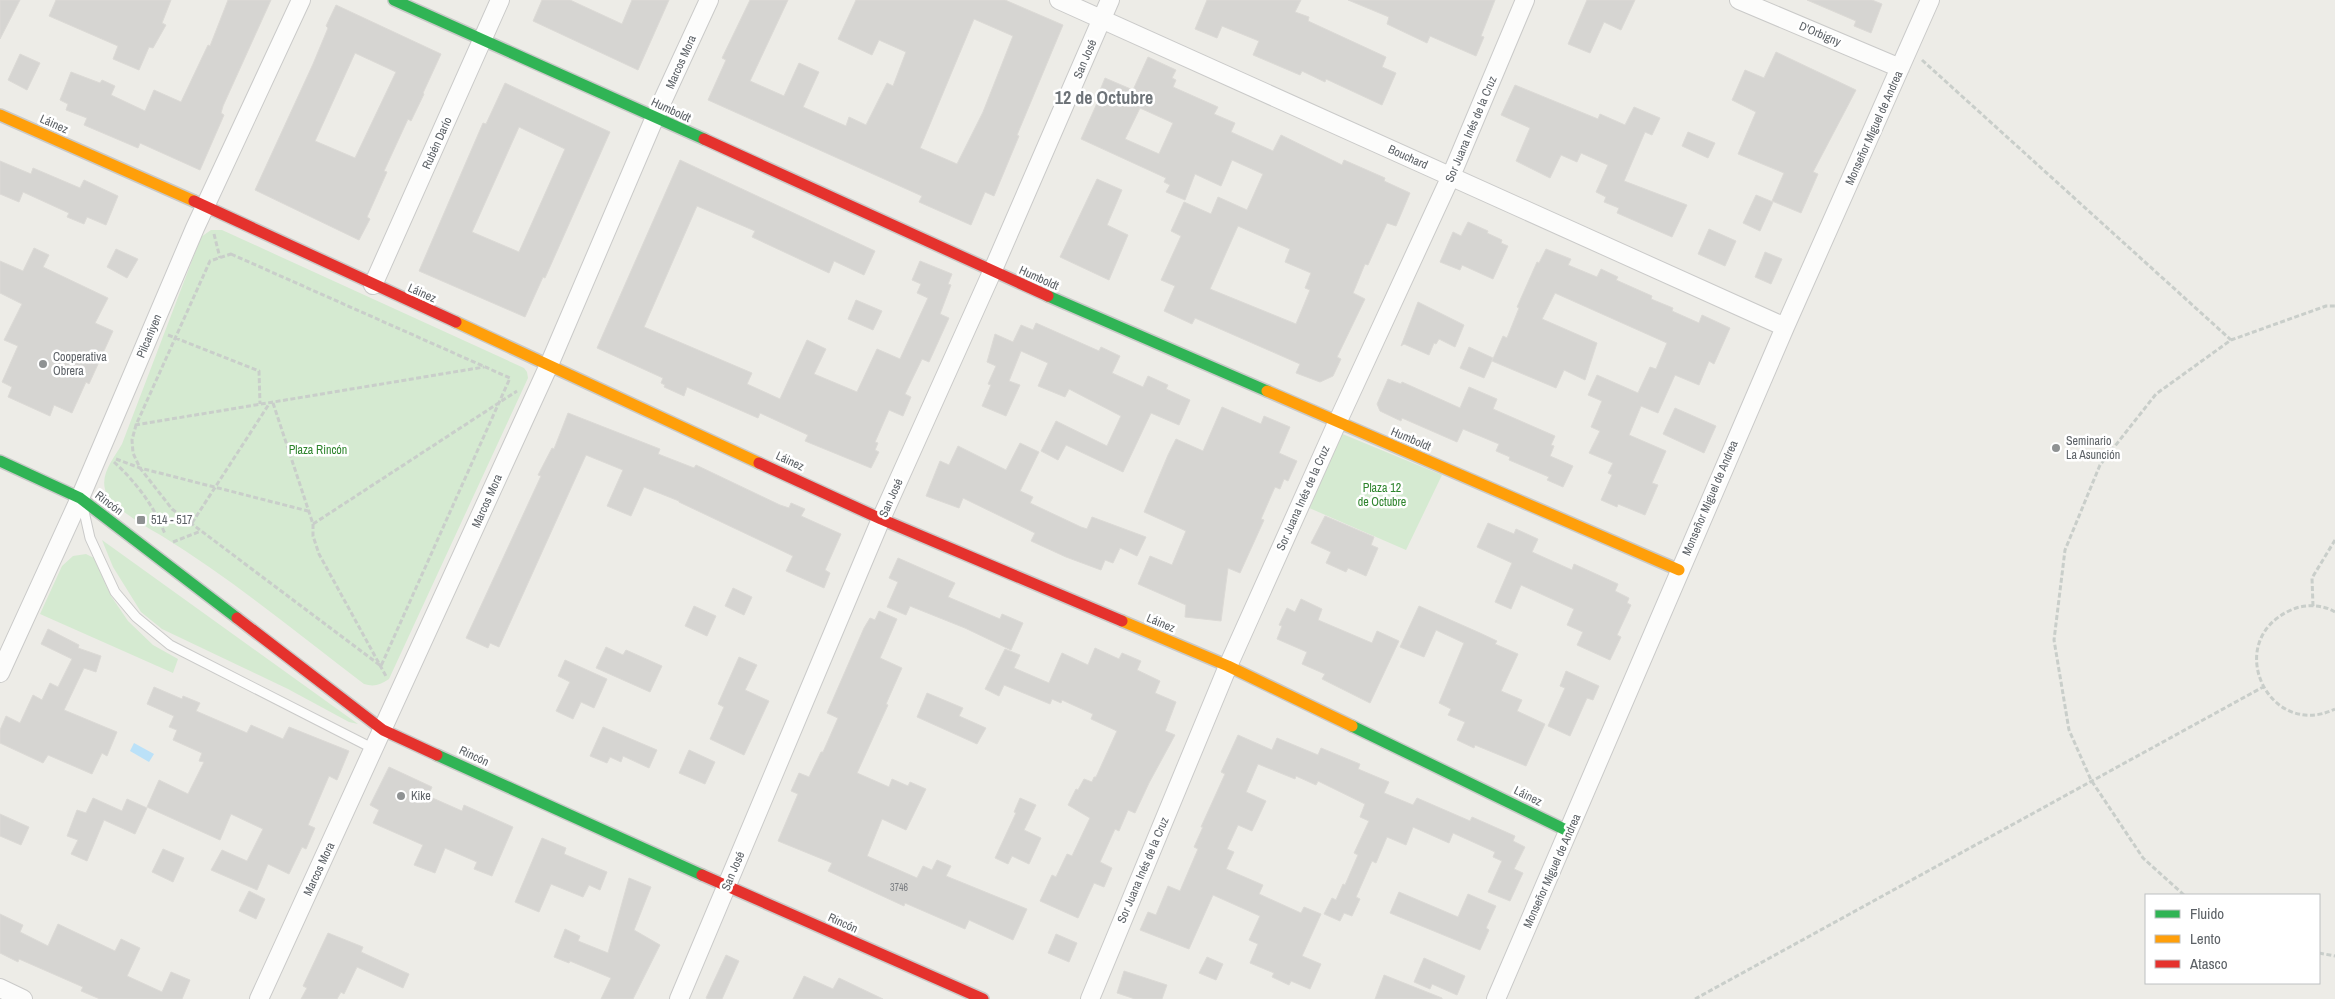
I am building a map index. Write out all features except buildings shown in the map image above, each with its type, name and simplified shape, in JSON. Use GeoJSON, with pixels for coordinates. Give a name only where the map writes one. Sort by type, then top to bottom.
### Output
{"type":"FeatureCollection","features":[{"type":"Feature","properties":{"kind":"street","name":"Pilcaniyen"},"geometry":{"type":"LineString","coordinates":[[0,673],[80,498],[195,228],[301,0]]}},
{"type":"Feature","properties":{"kind":"street","name":"Humboldt"},"geometry":{"type":"LineString","coordinates":[[394,0],[655,117],[992,272],[1679,570]]}},
{"type":"Feature","properties":{"kind":"street","name":"Rubén Darío"},"geometry":{"type":"LineString","coordinates":[[373,286],[500,0]]}},
{"type":"Feature","properties":{"kind":"street","name":"Marcos Mora"},"geometry":{"type":"LineString","coordinates":[[259,999],[548,369],[655,117],[709,0]]}},
{"type":"Feature","properties":{"kind":"street","name":"Bouchard"},"geometry":{"type":"LineString","coordinates":[[1059,0],[1785,327]]}},
{"type":"Feature","properties":{"kind":"street","name":"San José"},"geometry":{"type":"LineString","coordinates":[[679,999],[881,519],[992,272],[1110,0]]}},
{"type":"Feature","properties":{"kind":"street","name":"Sor Juana Inés de la Cruz"},"geometry":{"type":"LineString","coordinates":[[1090,999],[1228,666],[1451,176],[1525,0]]}},
{"type":"Feature","properties":{"kind":"street","name":"D'Orbigny"},"geometry":{"type":"LineString","coordinates":[[1739,0],[1900,68]]}},
{"type":"Feature","properties":{"kind":"street","name":"Monseñor Miguel de Andrea"},"geometry":{"type":"LineString","coordinates":[[1496,999],[1570,832],[1679,570],[1930,0]]}},
{"type":"Feature","properties":{"kind":"street","name":"Láinez"},"geometry":{"type":"LineString","coordinates":[[0,115],[206,207],[548,369],[881,519],[1228,666],[1570,832]]}},
{"type":"Feature","properties":{"kind":"street","name":"Rincón"},"geometry":{"type":"LineString","coordinates":[[0,460],[80,498],[383,730],[726,886],[983,999]]}},
{"type":"Feature","properties":{"kind":"street"},"geometry":{"type":"LineString","coordinates":[[0,988],[23,999]]}},
{"type":"Feature","properties":{"kind":"lane"},"geometry":{"type":"LineString","coordinates":[[80,498],[90,538],[115,592],[136,618],[170,645],[374,749]]}},
{"type":"Feature","properties":{"kind":"path"},"geometry":{"type":"LineString","coordinates":[[1909,48],[2230,340]]}},
{"type":"Feature","properties":{"kind":"path"},"geometry":{"type":"LineString","coordinates":[[231,254],[510,378],[381,666],[172,509],[140,468],[132,453],[132,440],[136,425],[210,261],[231,254]]}},
{"type":"Feature","properties":{"kind":"path"},"geometry":{"type":"LineString","coordinates":[[2183,894],[2143,858],[2091,780],[2069,730],[2054,640],[2065,550],[2100,465],[2156,394],[2230,340],[2326,306],[2335,306]]}},
{"type":"Feature","properties":{"kind":"path"},"geometry":{"type":"LineString","coordinates":[[175,338],[259,371],[260,404]]}},
{"type":"Feature","properties":{"kind":"path"},"geometry":{"type":"LineString","coordinates":[[109,430],[485,367]]}},
{"type":"Feature","properties":{"kind":"path"},"geometry":{"type":"LineString","coordinates":[[313,524],[548,369]]}},
{"type":"Feature","properties":{"kind":"path"},"geometry":{"type":"LineString","coordinates":[[192,523],[271,403]]}},
{"type":"Feature","properties":{"kind":"path"},"geometry":{"type":"LineString","coordinates":[[271,403],[313,524],[313,536],[319,554],[381,666],[397,701]]}},
{"type":"Feature","properties":{"kind":"path"},"geometry":{"type":"LineString","coordinates":[[166,536],[159,519],[141,491],[110,457],[140,468],[308,511]]}},
{"type":"Feature","properties":{"kind":"path"},"geometry":{"type":"LineString","coordinates":[[168,544],[202,530]]}},
{"type":"Feature","properties":{"kind":"path"},"geometry":{"type":"LineString","coordinates":[[2313,606],[2312,578],[2335,540]]}},
{"type":"Feature","properties":{"kind":"path"},"geometry":{"type":"LineString","coordinates":[[2335,612],[2313,606],[2296,607],[2280,615],[2267,626],[2259,642],[2256,659],[2258,676],[2266,693],[2280,706],[2297,713],[2315,715],[2335,709]]}},
{"type":"Feature","properties":{"kind":"path"},"geometry":{"type":"LineString","coordinates":[[1695,999],[2263,687]]}},
{"type":"Feature","properties":{"kind":"path"},"geometry":{"type":"LineString","coordinates":[[2320,953],[2335,956]]}},
{"type":"Feature","properties":{"kind":"green space","name":"Plaza Rincón"},"geometry":{"type":"Polygon","coordinates":[[[211,230],[222,230],[524,368],[527,372],[528,378],[389,679],[380,684],[364,684],[214,570],[122,511],[106,492],[104,479],[106,473],[122,444],[201,237],[211,230]]]}},
{"type":"Feature","properties":{"kind":"green space","name":"Plaza 12 de Octubre"},"geometry":{"type":"Polygon","coordinates":[[[1340,433],[1442,475],[1406,550],[1307,507],[1340,433]]]}},
{"type":"Feature","properties":{"kind":"green space"},"geometry":{"type":"Polygon","coordinates":[[[102,540],[358,724],[349,722],[288,689],[162,629],[141,612],[113,567],[102,540]]]}},
{"type":"Feature","properties":{"kind":"green space"},"geometry":{"type":"Polygon","coordinates":[[[86,554],[94,558],[111,596],[128,621],[153,645],[178,659],[173,673],[40,614],[62,566],[73,556],[86,554]]]}},
{"type":"Feature","properties":{"kind":"water"},"geometry":{"type":"Polygon","coordinates":[[[134,743],[154,754],[149,762],[130,751],[134,743]]]}},
{"type":"Feature","properties":{"kind":"traffic: fast"},"geometry":{"type":"LineString","coordinates":[[394,0],[704,139]]}},
{"type":"Feature","properties":{"kind":"traffic: fast"},"geometry":{"type":"LineString","coordinates":[[1048,296],[1267,391]]}},
{"type":"Feature","properties":{"kind":"traffic: fast"},"geometry":{"type":"LineString","coordinates":[[0,461],[80,498],[237,618]]}},
{"type":"Feature","properties":{"kind":"traffic: fast"},"geometry":{"type":"LineString","coordinates":[[1352,726],[1570,832]]}},
{"type":"Feature","properties":{"kind":"traffic: fast"},"geometry":{"type":"LineString","coordinates":[[437,755],[702,875]]}},
{"type":"Feature","properties":{"kind":"traffic: slow"},"geometry":{"type":"LineString","coordinates":[[0,115],[194,201]]}},
{"type":"Feature","properties":{"kind":"traffic: slow"},"geometry":{"type":"LineString","coordinates":[[456,322],[759,463]]}},
{"type":"Feature","properties":{"kind":"traffic: slow"},"geometry":{"type":"LineString","coordinates":[[1267,391],[1679,570]]}},
{"type":"Feature","properties":{"kind":"traffic: slow"},"geometry":{"type":"LineString","coordinates":[[1122,621],[1228,666],[1352,726]]}},
{"type":"Feature","properties":{"kind":"traffic: jam"},"geometry":{"type":"LineString","coordinates":[[704,139],[1048,296]]}},
{"type":"Feature","properties":{"kind":"traffic: jam"},"geometry":{"type":"LineString","coordinates":[[194,201],[456,322]]}},
{"type":"Feature","properties":{"kind":"traffic: jam"},"geometry":{"type":"LineString","coordinates":[[759,463],[881,519],[1122,621]]}},
{"type":"Feature","properties":{"kind":"traffic: jam"},"geometry":{"type":"LineString","coordinates":[[237,618],[383,730],[437,755]]}},
{"type":"Feature","properties":{"kind":"traffic: jam"},"geometry":{"type":"LineString","coordinates":[[702,875],[983,999]]}},
{"type":"Feature","properties":{"kind":"place","name":"Cooperativa Obrera"},"geometry":{"type":"Point","coordinates":[43,364]}},
{"type":"Feature","properties":{"kind":"place","name":"Seminario La Asunción"},"geometry":{"type":"Point","coordinates":[2056,448]}},
{"type":"Feature","properties":{"kind":"place","name":"514 - 517"},"geometry":{"type":"Point","coordinates":[141,520]}},
{"type":"Feature","properties":{"kind":"place","name":"Kike"},"geometry":{"type":"Point","coordinates":[401,796]}},
{"type":"Feature","properties":{"kind":"district","name":"12 de Octubre"},"geometry":{"type":"Point","coordinates":[1104,98]}}]}
